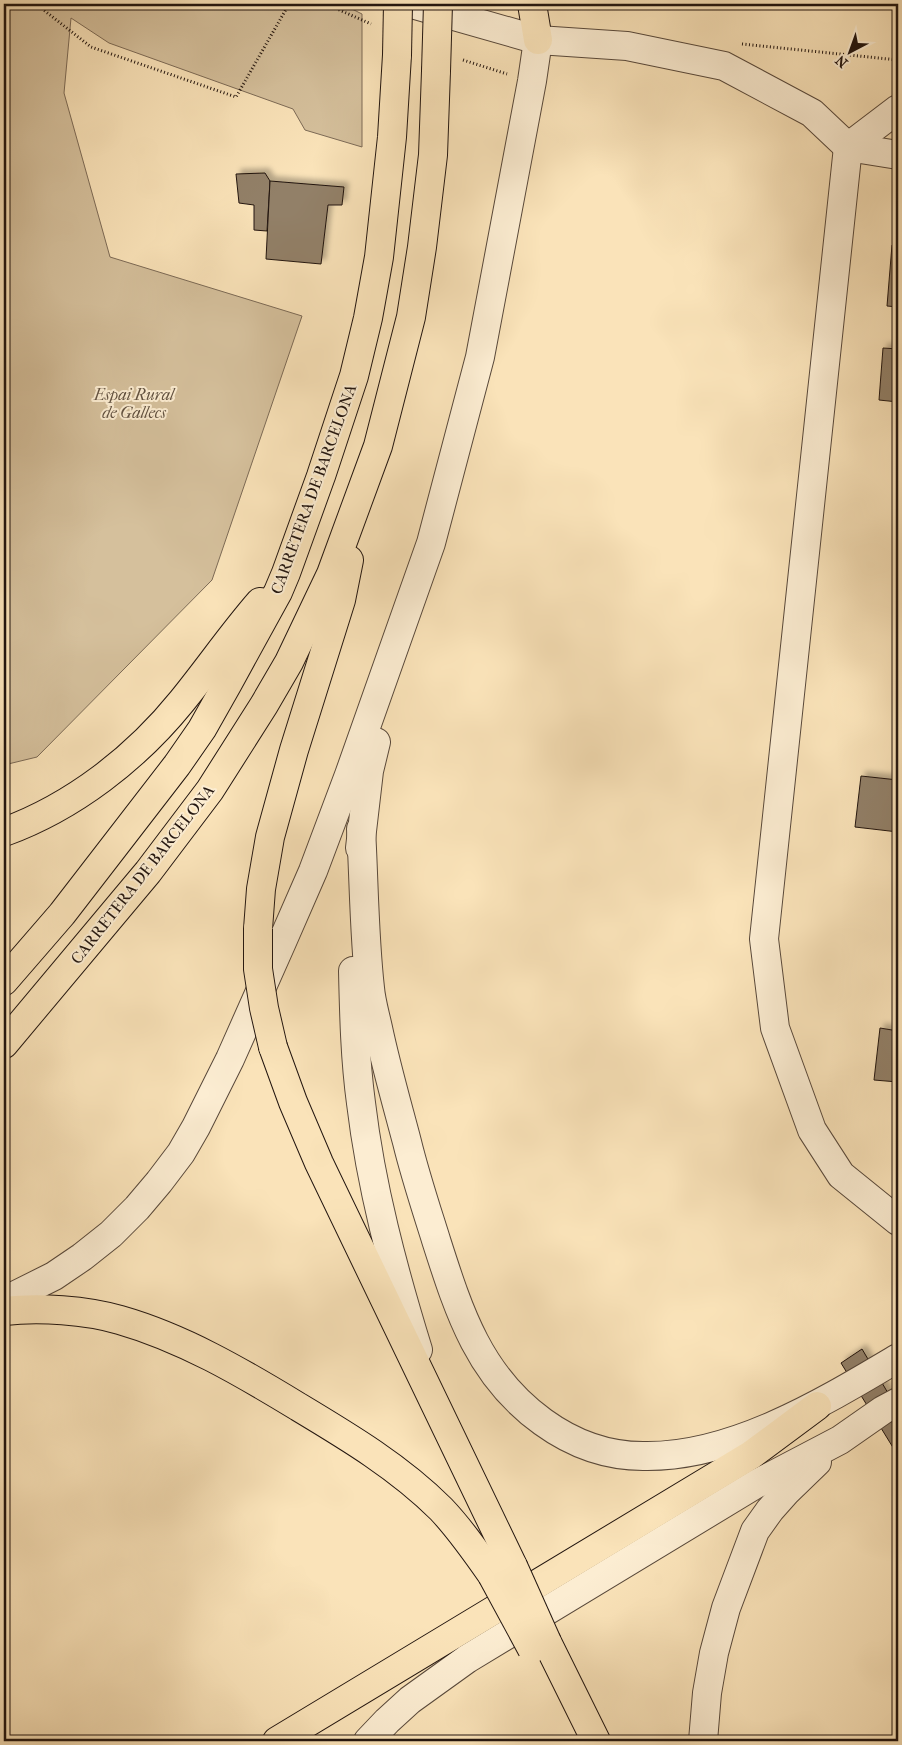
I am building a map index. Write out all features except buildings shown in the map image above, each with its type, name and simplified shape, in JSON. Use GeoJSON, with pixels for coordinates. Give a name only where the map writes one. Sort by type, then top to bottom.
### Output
{"type":"FeatureCollection","features":[{"type":"Feature","properties":{"kind":"highway","name":"CARRETERA DE BARCELONA"},"geometry":{"type":"LineString","coordinates":[[4,981],[62,914],[177,765],[202,728],[228,683],[278,592],[286,573],[322,476],[354,376],[368,318],[380,248],[392,137],[398,4]]}},
{"type":"Feature","properties":{"kind":"highway","name":"CARRETERA DE BARCELONA"},"geometry":{"type":"LineString","coordinates":[[4,1044],[148,872],[210,790],[264,705],[311,618],[331,574],[378,446],[411,317],[433,155],[438,4]]}},
{"type":"Feature","properties":{"kind":"highway"},"geometry":{"type":"LineString","coordinates":[[532,4],[538,40]]}},
{"type":"Feature","properties":{"kind":"highway"},"geometry":{"type":"LineString","coordinates":[[354,512],[349,558],[341,600],[294,750],[270,837],[261,889],[258,929],[258,968],[264,1008],[273,1047],[293,1102],[368,1268],[435,1403],[503,1570],[540,1645],[596,1741]]}},
{"type":"Feature","properties":{"kind":"highway"},"geometry":{"type":"LineString","coordinates":[[4,832],[57,807],[100,779],[153,734],[182,701],[238,628],[286,573]]}},
{"type":"Feature","properties":{"kind":"highway"},"geometry":{"type":"LineString","coordinates":[[4,1310],[48,1310],[85,1313],[119,1320],[152,1331],[233,1369],[374,1454],[412,1483],[465,1536],[503,1570]]}},
{"type":"Feature","properties":{"kind":"highway"},"geometry":{"type":"LineString","coordinates":[[277,1741],[751,1455],[817,1406]]}},
{"type":"Feature","properties":{"kind":"highway"},"geometry":{"type":"LineString","coordinates":[[540,1645],[578,1741]]}},
{"type":"Feature","properties":{"kind":"street"},"geometry":{"type":"LineString","coordinates":[[412,4],[538,40],[627,46],[724,66],[812,113],[848,147],[898,155]]}},
{"type":"Feature","properties":{"kind":"street"},"geometry":{"type":"LineString","coordinates":[[4,1301],[54,1276],[111,1234],[137,1208],[181,1153],[230,1059],[313,871],[431,543],[480,356],[532,82],[538,40]]}},
{"type":"Feature","properties":{"kind":"street"},"geometry":{"type":"LineString","coordinates":[[898,109],[848,147],[764,938],[775,1028],[812,1130],[841,1175],[898,1221]]}},
{"type":"Feature","properties":{"kind":"street"},"geometry":{"type":"LineString","coordinates":[[398,638],[369,771],[361,829],[353,955],[355,1042],[361,1104],[385,1236],[401,1296],[435,1403]]}},
{"type":"Feature","properties":{"kind":"street"},"geometry":{"type":"LineString","coordinates":[[361,829],[370,989],[384,1058],[414,1172],[456,1301],[471,1335],[488,1366],[507,1392],[531,1414],[559,1434],[587,1447],[613,1453],[642,1456],[669,1455],[730,1442],[817,1406],[898,1358]]}},
{"type":"Feature","properties":{"kind":"street"},"geometry":{"type":"LineString","coordinates":[[368,1741],[410,1700],[467,1659],[756,1484],[840,1440],[883,1410],[898,1402]]}},
{"type":"Feature","properties":{"kind":"street"},"geometry":{"type":"LineString","coordinates":[[703,1741],[707,1693],[714,1653],[726,1608],[755,1531],[786,1492],[840,1440]]}},
{"type":"Feature","properties":{"kind":"path"},"geometry":{"type":"LineString","coordinates":[[36,4],[91,47],[236,97],[290,4]]}},
{"type":"Feature","properties":{"kind":"green space","name":"Espai Rural de Gallecs"},"geometry":{"type":"Polygon","coordinates":[[[4,4],[342,4],[362,14],[362,147],[305,130],[293,109],[109,43],[71,18],[64,93],[110,257],[302,316],[212,580],[37,757],[4,765],[4,4]]]}}]}
